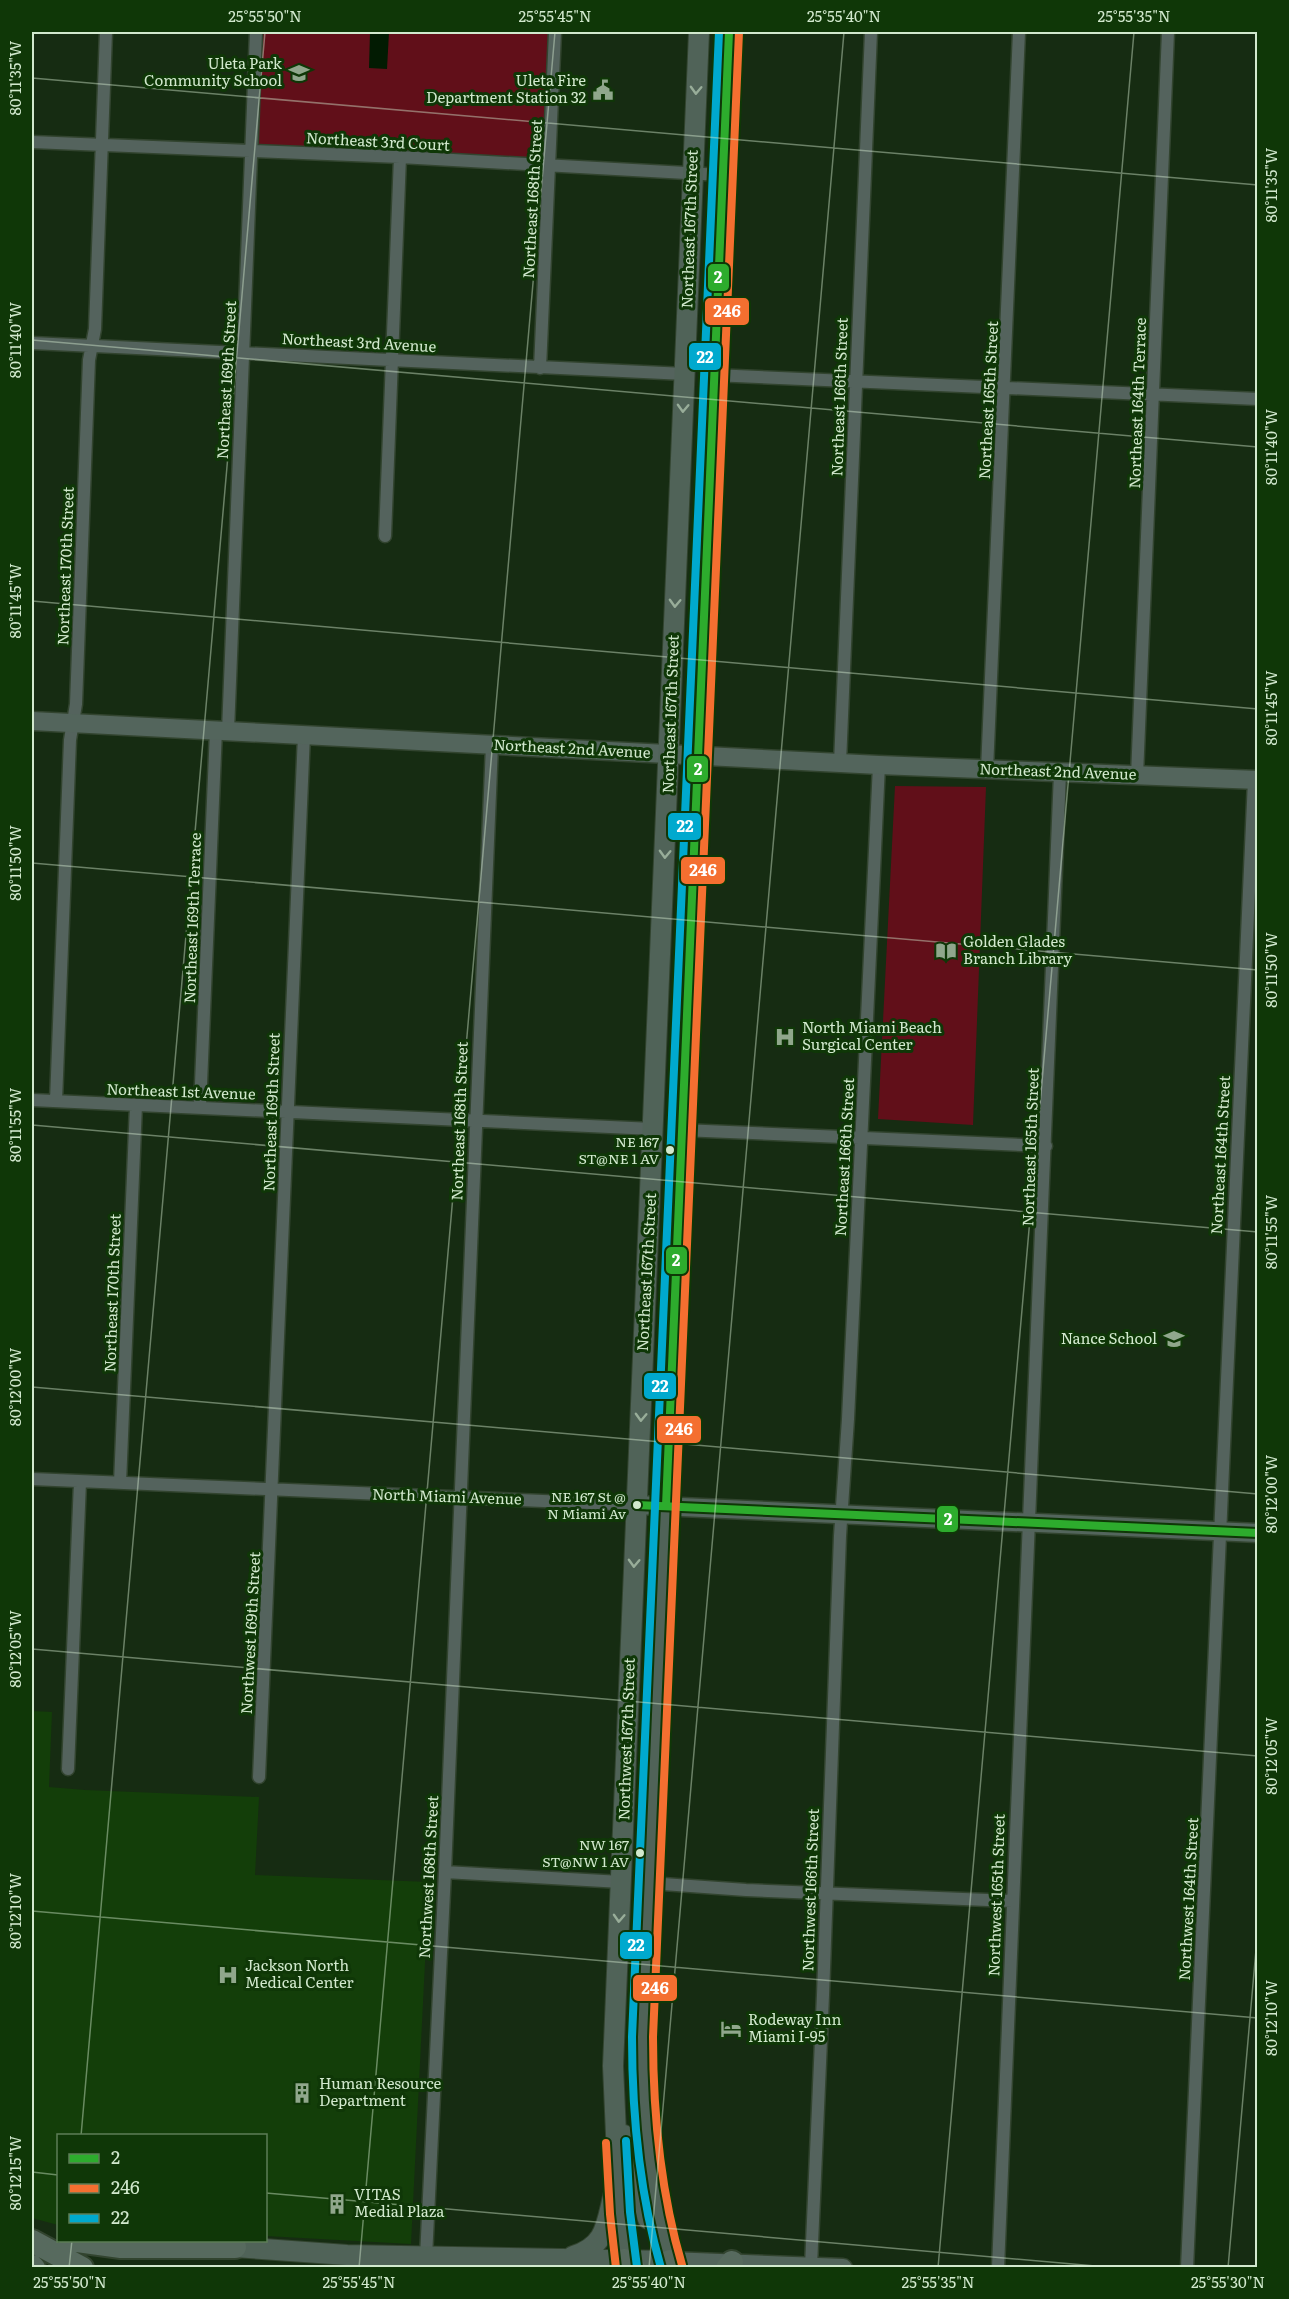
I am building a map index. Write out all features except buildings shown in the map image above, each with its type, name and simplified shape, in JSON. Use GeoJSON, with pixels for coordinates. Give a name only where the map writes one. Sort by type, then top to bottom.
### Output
{"type":"FeatureCollection","features":[{"type":"Feature","properties":{"kind":"highway"},"geometry":{"type":"LineString","coordinates":[[32,2229],[57,2238]]}},
{"type":"Feature","properties":{"kind":"highway"},"geometry":{"type":"LineString","coordinates":[[32,2241],[82,2268]]}},
{"type":"Feature","properties":{"kind":"highway"},"geometry":{"type":"LineString","coordinates":[[78,2242],[121,2247],[235,2247]]}},
{"type":"Feature","properties":{"kind":"main road","name":"Northeast 167th Street"},"geometry":{"type":"LineString","coordinates":[[637,1505],[699,32]]}},
{"type":"Feature","properties":{"kind":"main road","name":"Northeast 167th Street"},"geometry":{"type":"LineString","coordinates":[[666,1506],[726,37]]}},
{"type":"Feature","properties":{"kind":"main road"},"geometry":{"type":"LineString","coordinates":[[686,329],[700,363],[713,375]]}},
{"type":"Feature","properties":{"kind":"main road"},"geometry":{"type":"LineString","coordinates":[[685,374],[693,378],[698,385],[711,432]]}},
{"type":"Feature","properties":{"kind":"main road"},"geometry":{"type":"LineString","coordinates":[[655,1082],[667,1116],[682,1130]]}},
{"type":"Feature","properties":{"kind":"main road"},"geometry":{"type":"LineString","coordinates":[[653,1129],[662,1133],[680,1169]]}},
{"type":"Feature","properties":{"kind":"main road","name":"Northwest 167th Street"},"geometry":{"type":"LineString","coordinates":[[627,2266],[618,2179],[613,2066],[637,1505]]}},
{"type":"Feature","properties":{"kind":"main road","name":"Northwest 167th Street"},"geometry":{"type":"LineString","coordinates":[[666,1506],[642,2028],[642,2085],[654,2195],[671,2264]]}},
{"type":"Feature","properties":{"kind":"main road"},"geometry":{"type":"LineString","coordinates":[[622,1839],[635,1864],[649,1883]]}},
{"type":"Feature","properties":{"kind":"main road"},"geometry":{"type":"LineString","coordinates":[[235,2247],[347,2255],[567,2258],[627,2266],[671,2264],[649,2222],[614,2096]]}},
{"type":"Feature","properties":{"kind":"main road"},"geometry":{"type":"LineString","coordinates":[[567,2258],[588,2252],[597,2243],[604,2231],[618,2179]]}},
{"type":"Feature","properties":{"kind":"street","name":"Northeast 170th Street"},"geometry":{"type":"LineString","coordinates":[[56,1101],[70,740],[76,704],[89,360],[95,329],[106,32]]}},
{"type":"Feature","properties":{"kind":"street","name":"Northeast 169th Street"},"geometry":{"type":"LineString","coordinates":[[222,730],[243,353],[256,32]]}},
{"type":"Feature","properties":{"kind":"street","name":"Northeast 168th Street"},"geometry":{"type":"LineString","coordinates":[[540,368],[555,32]]}},
{"type":"Feature","properties":{"kind":"street","name":"Northeast 166th Street"},"geometry":{"type":"LineString","coordinates":[[840,763],[871,32]]}},
{"type":"Feature","properties":{"kind":"street","name":"Northeast 165th Street"},"geometry":{"type":"LineString","coordinates":[[987,770],[1019,32]]}},
{"type":"Feature","properties":{"kind":"street","name":"Northeast 164th Terrace"},"geometry":{"type":"LineString","coordinates":[[1137,776],[1168,32]]}},
{"type":"Feature","properties":{"kind":"street","name":"Northeast 3rd Court"},"geometry":{"type":"LineString","coordinates":[[32,142],[399,157],[722,175]]}},
{"type":"Feature","properties":{"kind":"street"},"geometry":{"type":"LineString","coordinates":[[385,536],[399,157]]}},
{"type":"Feature","properties":{"kind":"street","name":"Northeast 3rd Avenue"},"geometry":{"type":"LineString","coordinates":[[32,343],[685,374]]}},
{"type":"Feature","properties":{"kind":"street"},"geometry":{"type":"LineString","coordinates":[[713,375],[1257,399]]}},
{"type":"Feature","properties":{"kind":"street","name":"Northeast 2nd Avenue"},"geometry":{"type":"LineString","coordinates":[[32,721],[879,765],[1256,780]]}},
{"type":"Feature","properties":{"kind":"street","name":"Northeast 169th Terrace"},"geometry":{"type":"LineString","coordinates":[[200,1107],[222,730]]}},
{"type":"Feature","properties":{"kind":"street","name":"Northeast 169th Street"},"geometry":{"type":"LineString","coordinates":[[272,1490],[304,735]]}},
{"type":"Feature","properties":{"kind":"street","name":"Northeast 168th Street"},"geometry":{"type":"LineString","coordinates":[[459,1498],[492,745]]}},
{"type":"Feature","properties":{"kind":"street","name":"Northeast 166th Street"},"geometry":{"type":"LineString","coordinates":[[842,1514],[879,765]]}},
{"type":"Feature","properties":{"kind":"street","name":"Northeast 165th Street"},"geometry":{"type":"LineString","coordinates":[[1028,1523],[1046,1146],[1060,772]]}},
{"type":"Feature","properties":{"kind":"street","name":"Northeast 164th Street"},"geometry":{"type":"LineString","coordinates":[[1219,1532],[1256,780]]}},
{"type":"Feature","properties":{"kind":"street","name":"Northeast 1st Avenue"},"geometry":{"type":"LineString","coordinates":[[32,1100],[653,1129]]}},
{"type":"Feature","properties":{"kind":"street","name":"Northeast 170th Street"},"geometry":{"type":"LineString","coordinates":[[120,1483],[136,1105]]}},
{"type":"Feature","properties":{"kind":"street"},"geometry":{"type":"LineString","coordinates":[[682,1130],[1046,1146]]}},
{"type":"Feature","properties":{"kind":"street","name":"North Miami Avenue"},"geometry":{"type":"LineString","coordinates":[[32,1479],[1257,1533]]}},
{"type":"Feature","properties":{"kind":"street"},"geometry":{"type":"LineString","coordinates":[[68,1769],[80,1482]]}},
{"type":"Feature","properties":{"kind":"street","name":"Northwest 169th Street"},"geometry":{"type":"LineString","coordinates":[[259,1777],[272,1490]]}},
{"type":"Feature","properties":{"kind":"street","name":"Northwest 168th Street"},"geometry":{"type":"LineString","coordinates":[[426,2257],[445,1872],[459,1498]]}},
{"type":"Feature","properties":{"kind":"street","name":"Northwest 166th Street"},"geometry":{"type":"LineString","coordinates":[[811,2266],[842,1514]]}},
{"type":"Feature","properties":{"kind":"street","name":"Northwest 165th Street"},"geometry":{"type":"LineString","coordinates":[[998,2268],[1028,1523]]}},
{"type":"Feature","properties":{"kind":"street","name":"Northwest 164th Street"},"geometry":{"type":"LineString","coordinates":[[1187,2268],[1219,1532]]}},
{"type":"Feature","properties":{"kind":"street"},"geometry":{"type":"LineString","coordinates":[[445,1872],[621,1882]]}},
{"type":"Feature","properties":{"kind":"street"},"geometry":{"type":"LineString","coordinates":[[649,1883],[746,1890],[1012,1901]]}},
{"type":"Feature","properties":{"kind":"street"},"geometry":{"type":"LineString","coordinates":[[671,2264],[843,2268]]}},
{"type":"Feature","properties":{"kind":"shaded area"},"geometry":{"type":"Polygon","coordinates":[[[260,32],[550,32],[550,160],[257,144],[260,32]]]}},
{"type":"Feature","properties":{"kind":"shaded area"},"geometry":{"type":"Polygon","coordinates":[[[370,32],[389,32],[387,69],[369,68],[370,32]]]}},
{"type":"Feature","properties":{"kind":"shaded area"},"geometry":{"type":"Polygon","coordinates":[[[895,786],[986,787],[973,1125],[878,1119],[895,786]]]}},
{"type":"Feature","properties":{"kind":"shaded area","name":"Jackson North Medical Center"},"geometry":{"type":"Polygon","coordinates":[[[32,1711],[52,1712],[49,1787],[259,1797],[255,1875],[429,1882],[411,2244],[267,2236],[267,2134],[57,2134],[57,2225],[32,2218],[32,1711]]]}},
{"type":"Feature","properties":{"kind":"transit line","name":"22"},"geometry":{"type":"LineString","coordinates":[[661,2268],[647,2211],[638,2153],[633,2095],[632,2037],[719,32]]}},
{"type":"Feature","properties":{"kind":"transit line","name":"2"},"geometry":{"type":"LineString","coordinates":[[666,1506],[729,32]]}},
{"type":"Feature","properties":{"kind":"transit line","name":"246"},"geometry":{"type":"LineString","coordinates":[[682,2265],[668,2209],[659,2152],[654,2095],[653,2037],[739,32]]}},
{"type":"Feature","properties":{"kind":"transit line","name":"2"},"geometry":{"type":"LineString","coordinates":[[637,1505],[1258,1533]]}},
{"type":"Feature","properties":{"kind":"transit line","name":"22"},"geometry":{"type":"LineString","coordinates":[[626,2141],[630,2212],[637,2267]]}},
{"type":"Feature","properties":{"kind":"transit line","name":"246"},"geometry":{"type":"LineString","coordinates":[[606,2143],[616,2268]]}},
{"type":"Feature","properties":{"kind":"place","name":"Uleta Park Community School"},"geometry":{"type":"Point","coordinates":[299,73]}},
{"type":"Feature","properties":{"kind":"place","name":"Uleta Fire Department Station 32"},"geometry":{"type":"Point","coordinates":[603,90]}},
{"type":"Feature","properties":{"kind":"place","name":"Golden Glades Branch Library"},"geometry":{"type":"Point","coordinates":[946,951]}},
{"type":"Feature","properties":{"kind":"place","name":"North Miami Beach Surgical Center"},"geometry":{"type":"Point","coordinates":[785,1037]}},
{"type":"Feature","properties":{"kind":"place","name":"NE 167 ST@NE 1 AV"},"geometry":{"type":"Point","coordinates":[670,1150]}},
{"type":"Feature","properties":{"kind":"place","name":"Nance School"},"geometry":{"type":"Point","coordinates":[1174,1339]}},
{"type":"Feature","properties":{"kind":"place","name":"NE 167 St @ N Miami Av"},"geometry":{"type":"Point","coordinates":[637,1505]}},
{"type":"Feature","properties":{"kind":"place","name":"NW 167 ST@NW 1 AV"},"geometry":{"type":"Point","coordinates":[640,1853]}},
{"type":"Feature","properties":{"kind":"place","name":"Jackson North Medical Center"},"geometry":{"type":"Point","coordinates":[228,1975]}},
{"type":"Feature","properties":{"kind":"place","name":"Rodeway Inn Miami I-95"},"geometry":{"type":"Point","coordinates":[731,2029]}},
{"type":"Feature","properties":{"kind":"place","name":"Human Resource Department"},"geometry":{"type":"Point","coordinates":[302,2093]}},
{"type":"Feature","properties":{"kind":"place","name":"VITAS Medial Plaza"},"geometry":{"type":"Point","coordinates":[337,2204]}}]}
